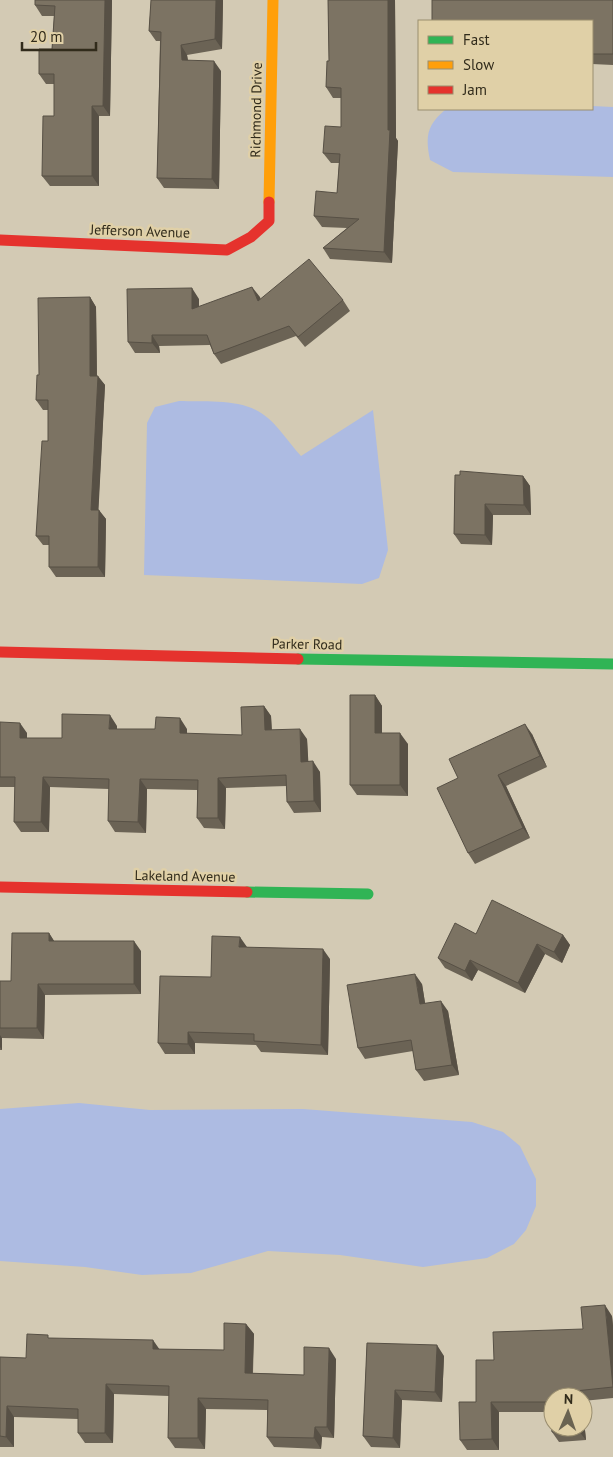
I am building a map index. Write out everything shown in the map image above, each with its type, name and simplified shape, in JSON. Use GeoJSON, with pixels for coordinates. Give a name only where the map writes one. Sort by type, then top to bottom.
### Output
{"type":"FeatureCollection","features":[{"type":"Feature","properties":{"kind":"street","name":"Richmond Drive"},"geometry":{"type":"LineString","coordinates":[[269,221],[273,0]]}},
{"type":"Feature","properties":{"kind":"street","name":"Jefferson Avenue"},"geometry":{"type":"LineString","coordinates":[[0,240],[227,250],[252,237],[269,221]]}},
{"type":"Feature","properties":{"kind":"street","name":"Parker Road"},"geometry":{"type":"LineString","coordinates":[[0,652],[58,655],[613,664]]}},
{"type":"Feature","properties":{"kind":"street","name":"Lakeland Avenue"},"geometry":{"type":"LineString","coordinates":[[0,887],[368,894]]}},
{"type":"Feature","properties":{"kind":"water"},"geometry":{"type":"Polygon","coordinates":[[[593,106],[613,107],[613,177],[453,172],[430,160],[429,132],[431,126],[445,110],[593,110],[593,106]]]}},
{"type":"Feature","properties":{"kind":"water"},"geometry":{"type":"Polygon","coordinates":[[[179,401],[234,403],[255,410],[274,424],[301,456],[373,410],[388,550],[379,578],[362,584],[144,575],[147,423],[155,407],[179,401]]]}},
{"type":"Feature","properties":{"kind":"water"},"geometry":{"type":"Polygon","coordinates":[[[79,1103],[150,1110],[303,1109],[472,1122],[503,1132],[520,1146],[536,1179],[536,1206],[526,1230],[514,1244],[487,1258],[423,1267],[340,1255],[268,1251],[191,1273],[142,1275],[85,1267],[0,1261],[0,1109],[79,1103]]]}},
{"type":"Feature","properties":{"kind":"building"},"geometry":{"type":"Polygon","coordinates":[[[35,0],[105,0],[103,106],[92,106],[92,176],[42,176],[43,116],[54,116],[54,74],[39,74],[39,49],[52,49],[55,6],[35,5],[35,0]]]}},
{"type":"Feature","properties":{"kind":"building"},"geometry":{"type":"Polygon","coordinates":[[[151,0],[216,0],[215,39],[181,45],[182,60],[214,61],[212,179],[157,178],[161,32],[149,31],[151,0]]]}},
{"type":"Feature","properties":{"kind":"building"},"geometry":{"type":"Polygon","coordinates":[[[328,0],[388,0],[388,130],[390,130],[384,252],[323,248],[359,219],[314,216],[316,191],[337,193],[340,154],[323,153],[325,126],[341,127],[341,88],[326,87],[327,61],[329,61],[328,0]]]}},
{"type":"Feature","properties":{"kind":"building"},"geometry":{"type":"Polygon","coordinates":[[[432,0],[613,0],[613,54],[593,54],[593,20],[432,20],[432,0]]]}},
{"type":"Feature","properties":{"kind":"building"},"geometry":{"type":"Polygon","coordinates":[[[309,259],[343,300],[298,337],[289,326],[214,354],[207,335],[152,335],[152,343],[128,342],[127,289],[192,288],[192,309],[252,287],[258,301],[309,259]]]}},
{"type":"Feature","properties":{"kind":"building"},"geometry":{"type":"Polygon","coordinates":[[[90,297],[90,376],[98,376],[91,510],[99,510],[98,567],[49,567],[49,536],[36,536],[42,441],[48,441],[48,400],[36,400],[37,375],[39,375],[38,298],[90,297]]]}},
{"type":"Feature","properties":{"kind":"building"},"geometry":{"type":"Polygon","coordinates":[[[460,471],[523,476],[524,505],[485,504],[485,535],[454,534],[455,475],[460,475],[460,471]]]}},
{"type":"Feature","properties":{"kind":"building"},"geometry":{"type":"Polygon","coordinates":[[[350,695],[375,695],[375,733],[400,733],[400,785],[350,785],[350,695]]]}},
{"type":"Feature","properties":{"kind":"building"},"geometry":{"type":"Polygon","coordinates":[[[264,706],[265,730],[300,729],[301,762],[313,761],[314,801],[287,802],[286,775],[218,778],[218,818],[197,818],[198,780],[140,779],[138,822],[108,821],[109,779],[43,777],[41,822],[14,822],[15,777],[0,777],[0,722],[20,723],[20,738],[62,738],[62,714],[110,715],[109,729],[155,729],[156,717],[180,718],[180,733],[242,735],[241,707],[264,706]]]}},
{"type":"Feature","properties":{"kind":"building"},"geometry":{"type":"Polygon","coordinates":[[[525,724],[540,756],[498,775],[523,828],[468,853],[437,788],[458,778],[449,759],[525,724]]]}},
{"type":"Feature","properties":{"kind":"building"},"geometry":{"type":"Polygon","coordinates":[[[492,900],[563,935],[554,952],[537,944],[518,983],[470,960],[465,971],[438,958],[455,923],[476,934],[492,900]]]}},
{"type":"Feature","properties":{"kind":"building"},"geometry":{"type":"Polygon","coordinates":[[[12,933],[49,933],[49,941],[134,941],[134,984],[38,984],[37,1028],[0,1028],[0,981],[11,981],[12,933]]]}},
{"type":"Feature","properties":{"kind":"building"},"geometry":{"type":"Polygon","coordinates":[[[212,936],[240,937],[239,947],[323,949],[321,1045],[254,1041],[254,1034],[188,1032],[188,1044],[158,1043],[160,976],[211,977],[212,936]]]}},
{"type":"Feature","properties":{"kind":"building"},"geometry":{"type":"Polygon","coordinates":[[[415,974],[420,1004],[441,1001],[452,1065],[416,1070],[411,1040],[358,1048],[347,985],[415,974]]]}},
{"type":"Feature","properties":{"kind":"building"},"geometry":{"type":"Polygon","coordinates":[[[605,1305],[613,1387],[593,1389],[593,1387],[543,1387],[543,1402],[491,1402],[492,1439],[460,1440],[459,1402],[476,1402],[476,1360],[494,1360],[493,1332],[583,1329],[581,1307],[605,1305]]]}},
{"type":"Feature","properties":{"kind":"building"},"geometry":{"type":"Polygon","coordinates":[[[224,1323],[246,1324],[245,1373],[304,1375],[304,1347],[329,1348],[327,1427],[315,1427],[314,1438],[267,1437],[268,1400],[198,1398],[198,1438],[168,1438],[169,1386],[106,1384],[105,1433],[78,1433],[78,1409],[7,1406],[6,1437],[0,1436],[0,1357],[26,1358],[27,1334],[48,1335],[48,1338],[153,1340],[153,1349],[224,1350],[224,1323]]]}},
{"type":"Feature","properties":{"kind":"building"},"geometry":{"type":"Polygon","coordinates":[[[367,1343],[437,1345],[435,1392],[395,1390],[393,1438],[363,1436],[367,1343]]]}},
{"type":"Feature","properties":{"kind":"traffic: fast"},"geometry":{"type":"LineString","coordinates":[[298,659],[613,664]]}},
{"type":"Feature","properties":{"kind":"traffic: fast"},"geometry":{"type":"LineString","coordinates":[[247,892],[368,894]]}},
{"type":"Feature","properties":{"kind":"traffic: slow"},"geometry":{"type":"LineString","coordinates":[[269,202],[273,0]]}},
{"type":"Feature","properties":{"kind":"traffic: jam"},"geometry":{"type":"LineString","coordinates":[[0,240],[227,250],[251,237],[269,221],[269,202]]}},
{"type":"Feature","properties":{"kind":"traffic: jam"},"geometry":{"type":"LineString","coordinates":[[0,652],[298,659]]}},
{"type":"Feature","properties":{"kind":"traffic: jam"},"geometry":{"type":"LineString","coordinates":[[0,887],[247,892]]}}]}
